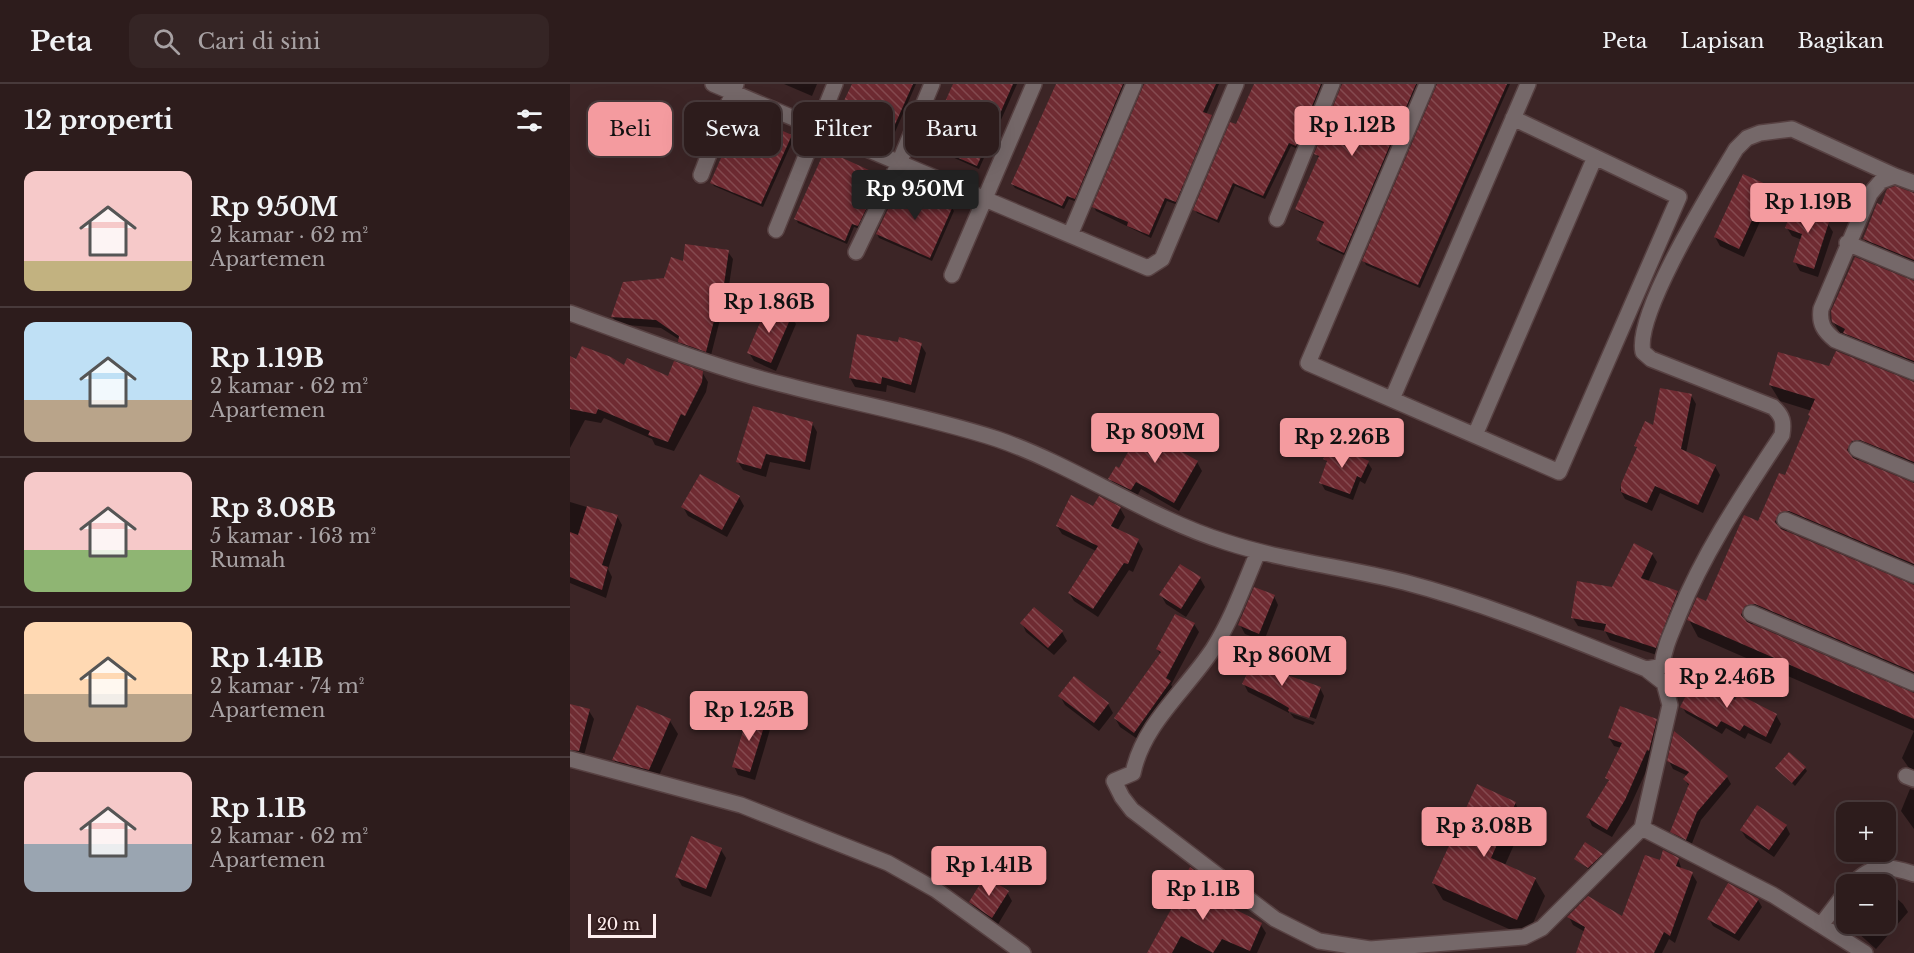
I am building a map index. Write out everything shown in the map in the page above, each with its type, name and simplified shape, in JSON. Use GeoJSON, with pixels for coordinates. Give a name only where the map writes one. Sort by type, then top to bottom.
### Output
{"type":"FeatureCollection","features":[{"type":"Feature","properties":{"kind":"street"},"geometry":{"type":"LineString","coordinates":[[713,84],[734,88],[793,116]]}},
{"type":"Feature","properties":{"kind":"street"},"geometry":{"type":"LineString","coordinates":[[827,102],[835,84]]}},
{"type":"Feature","properties":{"kind":"street"},"geometry":{"type":"LineString","coordinates":[[856,252],[899,163],[932,84]]}},
{"type":"Feature","properties":{"kind":"street"},"geometry":{"type":"LineString","coordinates":[[952,275],[1034,84]]}},
{"type":"Feature","properties":{"kind":"street"},"geometry":{"type":"LineString","coordinates":[[1070,235],[1134,84]]}},
{"type":"Feature","properties":{"kind":"street"},"geometry":{"type":"LineString","coordinates":[[883,156],[1140,267],[1148,268],[1159,264],[1236,84]]}},
{"type":"Feature","properties":{"kind":"street"},"geometry":{"type":"LineString","coordinates":[[1278,219],[1332,84]]}},
{"type":"Feature","properties":{"kind":"street"},"geometry":{"type":"LineString","coordinates":[[1427,84],[1308,363],[1559,472],[1679,197],[1513,118]]}},
{"type":"Feature","properties":{"kind":"street"},"geometry":{"type":"LineString","coordinates":[[1392,399],[1528,84]]}},
{"type":"Feature","properties":{"kind":"street"},"geometry":{"type":"LineString","coordinates":[[701,175],[734,88]]}},
{"type":"Feature","properties":{"kind":"street"},"geometry":{"type":"LineString","coordinates":[[1646,669],[1662,666],[1664,650],[1692,582],[1710,547],[1782,435],[1784,425],[1781,415],[1773,407],[1651,359],[1643,352],[1642,332],[1672,260],[1736,149],[1747,138],[1760,133],[1792,129],[1914,183]]}},
{"type":"Feature","properties":{"kind":"street"},"geometry":{"type":"LineString","coordinates":[[776,230],[805,156]]}},
{"type":"Feature","properties":{"kind":"street"},"geometry":{"type":"LineString","coordinates":[[1475,435],[1595,157]]}},
{"type":"Feature","properties":{"kind":"street"},"geometry":{"type":"LineString","coordinates":[[1895,176],[1875,186],[1847,243],[1821,309],[1822,326],[1835,340],[1914,372]]}},
{"type":"Feature","properties":{"kind":"street"},"geometry":{"type":"LineString","coordinates":[[1847,243],[1914,271]]}},
{"type":"Feature","properties":{"kind":"street"},"geometry":{"type":"LineString","coordinates":[[570,313],[705,363],[997,440],[1026,451],[1187,528],[1258,552],[1355,570],[1461,598],[1508,613],[1646,669],[1664,683],[1670,705],[1642,828],[1542,928],[1524,937],[1370,949],[1319,941],[1275,919],[1132,810],[1114,782],[1133,773],[1136,760],[1151,730],[1213,649],[1229,620],[1258,552]]}},
{"type":"Feature","properties":{"kind":"street"},"geometry":{"type":"LineString","coordinates":[[1857,449],[1914,473]]}},
{"type":"Feature","properties":{"kind":"street"},"geometry":{"type":"LineString","coordinates":[[1785,520],[1914,575]]}},
{"type":"Feature","properties":{"kind":"street"},"geometry":{"type":"LineString","coordinates":[[1751,613],[1914,682]]}},
{"type":"Feature","properties":{"kind":"street"},"geometry":{"type":"LineString","coordinates":[[570,759],[741,805],[888,863],[936,890],[1023,953]]}},
{"type":"Feature","properties":{"kind":"street"},"geometry":{"type":"LineString","coordinates":[[1642,828],[1773,895],[1865,953]]}},
{"type":"Feature","properties":{"kind":"street"},"geometry":{"type":"LineString","coordinates":[[1863,874],[1883,865],[1914,874]]}},
{"type":"Feature","properties":{"kind":"street"},"geometry":{"type":"LineString","coordinates":[[1821,925],[1836,905]]}},
{"type":"Feature","properties":{"kind":"building"},"geometry":{"type":"Polygon","coordinates":[[[852,84],[913,84],[893,129],[893,102],[843,102],[852,84]]]}},
{"type":"Feature","properties":{"kind":"building"},"geometry":{"type":"Polygon","coordinates":[[[953,84],[1013,84],[999,116],[999,102],[945,102],[953,84]]]}},
{"type":"Feature","properties":{"kind":"building"},"geometry":{"type":"Polygon","coordinates":[[[1056,84],[1123,84],[1075,199],[1067,196],[1062,206],[1011,184],[1056,84]]]}},
{"type":"Feature","properties":{"kind":"building"},"geometry":{"type":"Polygon","coordinates":[[[1144,84],[1216,84],[1203,112],[1212,115],[1176,202],[1165,198],[1149,235],[1127,226],[1128,222],[1092,207],[1144,84]]]}},
{"type":"Feature","properties":{"kind":"building"},"geometry":{"type":"Polygon","coordinates":[[[1254,84],[1321,84],[1296,146],[1289,143],[1263,196],[1233,183],[1217,220],[1193,210],[1230,122],[1236,124],[1254,84]]]}},
{"type":"Feature","properties":{"kind":"building"},"geometry":{"type":"Polygon","coordinates":[[[1342,84],[1416,84],[1344,253],[1316,240],[1324,222],[1295,209],[1319,156],[1314,154],[1342,84]]]}},
{"type":"Feature","properties":{"kind":"building"},"geometry":{"type":"Polygon","coordinates":[[[1437,84],[1507,84],[1418,285],[1362,261],[1437,84]]]}},
{"type":"Feature","properties":{"kind":"building"},"geometry":{"type":"Polygon","coordinates":[[[781,130],[792,135],[761,204],[710,183],[722,156],[781,156],[781,130]]]}},
{"type":"Feature","properties":{"kind":"building"},"geometry":{"type":"Polygon","coordinates":[[[822,156],[838,156],[882,176],[858,226],[852,224],[845,241],[794,219],[822,156]]]}},
{"type":"Feature","properties":{"kind":"building"},"geometry":{"type":"Polygon","coordinates":[[[954,156],[981,156],[977,166],[954,156]]]}},
{"type":"Feature","properties":{"kind":"building"},"geometry":{"type":"Polygon","coordinates":[[[1743,174],[1768,185],[1739,249],[1714,237],[1743,174]]]}},
{"type":"Feature","properties":{"kind":"building"},"geometry":{"type":"Polygon","coordinates":[[[900,184],[953,206],[930,258],[876,234],[900,184]]]}},
{"type":"Feature","properties":{"kind":"building"},"geometry":{"type":"Polygon","coordinates":[[[1895,186],[1914,193],[1914,260],[1863,239],[1877,203],[1881,205],[1887,189],[1895,186]]]}},
{"type":"Feature","properties":{"kind":"building"},"geometry":{"type":"Polygon","coordinates":[[[1794,204],[1824,215],[1822,220],[1829,222],[1814,269],[1793,262],[1802,234],[1785,228],[1794,204]]]}},
{"type":"Feature","properties":{"kind":"building"},"geometry":{"type":"Polygon","coordinates":[[[685,244],[729,250],[722,298],[720,297],[706,352],[678,342],[679,336],[656,320],[611,317],[623,282],[664,278],[671,257],[683,261],[685,244]]]}},
{"type":"Feature","properties":{"kind":"building"},"geometry":{"type":"Polygon","coordinates":[[[1855,257],[1914,281],[1914,361],[1843,333],[1845,329],[1832,322],[1831,311],[1855,257]]]}},
{"type":"Feature","properties":{"kind":"building"},"geometry":{"type":"Polygon","coordinates":[[[768,304],[792,315],[771,363],[747,353],[768,304]]]}},
{"type":"Feature","properties":{"kind":"building"},"geometry":{"type":"Polygon","coordinates":[[[857,334],[898,342],[899,337],[922,343],[911,385],[882,377],[881,384],[849,378],[857,334]]]}},
{"type":"Feature","properties":{"kind":"building"},"geometry":{"type":"Polygon","coordinates":[[[582,346],[611,357],[624,365],[627,358],[668,376],[674,361],[703,371],[702,382],[685,416],[681,414],[668,442],[648,435],[650,431],[598,409],[596,414],[570,409],[570,356],[576,359],[582,346]]]}},
{"type":"Feature","properties":{"kind":"building"},"geometry":{"type":"Polygon","coordinates":[[[1836,351],[1914,382],[1914,462],[1860,440],[1852,441],[1847,450],[1853,458],[1914,483],[1914,564],[1789,511],[1779,513],[1775,522],[1781,529],[1914,585],[1914,672],[1755,604],[1745,606],[1741,615],[1747,622],[1914,693],[1914,719],[1687,620],[1697,597],[1706,601],[1744,515],[1758,521],[1779,473],[1785,475],[1810,416],[1808,415],[1815,399],[1769,385],[1778,352],[1829,366],[1836,351]]]}},
{"type":"Feature","properties":{"kind":"building"},"geometry":{"type":"Polygon","coordinates":[[[1660,388],[1692,394],[1681,449],[1716,465],[1698,505],[1655,486],[1647,503],[1621,492],[1621,484],[1645,421],[1653,425],[1660,388]]]}},
{"type":"Feature","properties":{"kind":"building"},"geometry":{"type":"Polygon","coordinates":[[[753,406],[813,422],[805,462],[766,454],[761,469],[736,462],[753,406]]]}},
{"type":"Feature","properties":{"kind":"building"},"geometry":{"type":"Polygon","coordinates":[[[1146,420],[1173,435],[1168,444],[1198,461],[1174,503],[1136,482],[1131,490],[1108,479],[1116,466],[1119,468],[1146,420]]]}},
{"type":"Feature","properties":{"kind":"building"},"geometry":{"type":"Polygon","coordinates":[[[1331,443],[1369,461],[1361,478],[1357,476],[1350,494],[1319,483],[1327,461],[1323,459],[1331,443]]]}},
{"type":"Feature","properties":{"kind":"building"},"geometry":{"type":"Polygon","coordinates":[[[700,474],[740,496],[722,530],[681,507],[700,474]]]}},
{"type":"Feature","properties":{"kind":"building"},"geometry":{"type":"Polygon","coordinates":[[[1071,495],[1093,506],[1099,496],[1121,507],[1111,526],[1139,539],[1128,564],[1124,563],[1093,609],[1068,593],[1098,546],[1056,526],[1071,495]]]}},
{"type":"Feature","properties":{"kind":"building"},"geometry":{"type":"Polygon","coordinates":[[[587,506],[618,515],[602,565],[608,567],[602,590],[570,577],[570,532],[578,535],[587,506]]]}},
{"type":"Feature","properties":{"kind":"building"},"geometry":{"type":"Polygon","coordinates":[[[1634,543],[1653,553],[1641,578],[1678,591],[1656,648],[1604,631],[1606,624],[1571,618],[1577,581],[1612,587],[1634,543]]]}},
{"type":"Feature","properties":{"kind":"building"},"geometry":{"type":"Polygon","coordinates":[[[1180,564],[1201,577],[1181,609],[1159,595],[1180,564]]]}},
{"type":"Feature","properties":{"kind":"building"},"geometry":{"type":"Polygon","coordinates":[[[1254,587],[1275,595],[1259,634],[1238,625],[1254,587]]]}},
{"type":"Feature","properties":{"kind":"building"},"geometry":{"type":"Polygon","coordinates":[[[1034,607],[1063,631],[1048,648],[1020,623],[1034,607]]]}},
{"type":"Feature","properties":{"kind":"building"},"geometry":{"type":"Polygon","coordinates":[[[1175,614],[1195,623],[1166,678],[1171,681],[1134,733],[1114,718],[1161,652],[1156,649],[1175,614]]]}},
{"type":"Feature","properties":{"kind":"building"},"geometry":{"type":"Polygon","coordinates":[[[1257,653],[1277,663],[1273,670],[1321,687],[1309,718],[1288,711],[1289,708],[1272,698],[1242,684],[1257,653]]]}},
{"type":"Feature","properties":{"kind":"building"},"geometry":{"type":"Polygon","coordinates":[[[1074,676],[1109,703],[1094,723],[1058,696],[1074,676]]]}},
{"type":"Feature","properties":{"kind":"building"},"geometry":{"type":"Polygon","coordinates":[[[1695,678],[1735,700],[1738,694],[1777,714],[1766,737],[1744,725],[1740,731],[1721,721],[1717,727],[1680,707],[1695,678]]]}},
{"type":"Feature","properties":{"kind":"building"},"geometry":{"type":"Polygon","coordinates":[[[570,704],[590,709],[579,751],[570,750],[570,704]]]}},
{"type":"Feature","properties":{"kind":"building"},"geometry":{"type":"Polygon","coordinates":[[[637,705],[671,719],[649,770],[612,760],[637,705]]]}},
{"type":"Feature","properties":{"kind":"building"},"geometry":{"type":"Polygon","coordinates":[[[1620,706],[1657,719],[1649,751],[1647,750],[1625,800],[1607,830],[1586,817],[1609,780],[1605,778],[1622,743],[1608,738],[1620,706]]]}},
{"type":"Feature","properties":{"kind":"building"},"geometry":{"type":"Polygon","coordinates":[[[749,711],[767,717],[750,772],[732,767],[749,711]]]}},
{"type":"Feature","properties":{"kind":"building"},"geometry":{"type":"Polygon","coordinates":[[[1674,731],[1728,776],[1697,812],[1686,840],[1670,832],[1689,784],[1683,779],[1689,772],[1667,761],[1674,731]]]}},
{"type":"Feature","properties":{"kind":"building"},"geometry":{"type":"Polygon","coordinates":[[[1789,752],[1806,767],[1792,783],[1775,768],[1789,752]]]}},
{"type":"Feature","properties":{"kind":"building"},"geometry":{"type":"Polygon","coordinates":[[[1477,784],[1516,802],[1491,858],[1536,878],[1517,920],[1432,883],[1477,784]]]}},
{"type":"Feature","properties":{"kind":"building"},"geometry":{"type":"Polygon","coordinates":[[[1757,805],[1787,825],[1769,850],[1740,830],[1757,805]]]}},
{"type":"Feature","properties":{"kind":"building"},"geometry":{"type":"Polygon","coordinates":[[[691,836],[722,848],[706,889],[675,877],[691,836]]]}},
{"type":"Feature","properties":{"kind":"building"},"geometry":{"type":"Polygon","coordinates":[[[1585,842],[1603,854],[1588,868],[1574,859],[1585,842]]]}},
{"type":"Feature","properties":{"kind":"building"},"geometry":{"type":"Polygon","coordinates":[[[1663,850],[1679,858],[1676,866],[1693,872],[1670,936],[1664,932],[1654,953],[1576,953],[1585,927],[1567,917],[1588,896],[1622,916],[1645,855],[1660,860],[1663,850]]]}},
{"type":"Feature","properties":{"kind":"building"},"geometry":{"type":"Polygon","coordinates":[[[1190,867],[1206,879],[1199,891],[1262,923],[1250,951],[1222,939],[1213,953],[1181,936],[1172,953],[1147,953],[1174,904],[1171,903],[1190,867]]]}},
{"type":"Feature","properties":{"kind":"building"},"geometry":{"type":"Polygon","coordinates":[[[985,876],[1009,891],[992,918],[969,902],[985,876]]]}},
{"type":"Feature","properties":{"kind":"building"},"geometry":{"type":"Polygon","coordinates":[[[1728,883],[1759,899],[1735,934],[1707,919],[1728,883]]]}}]}
